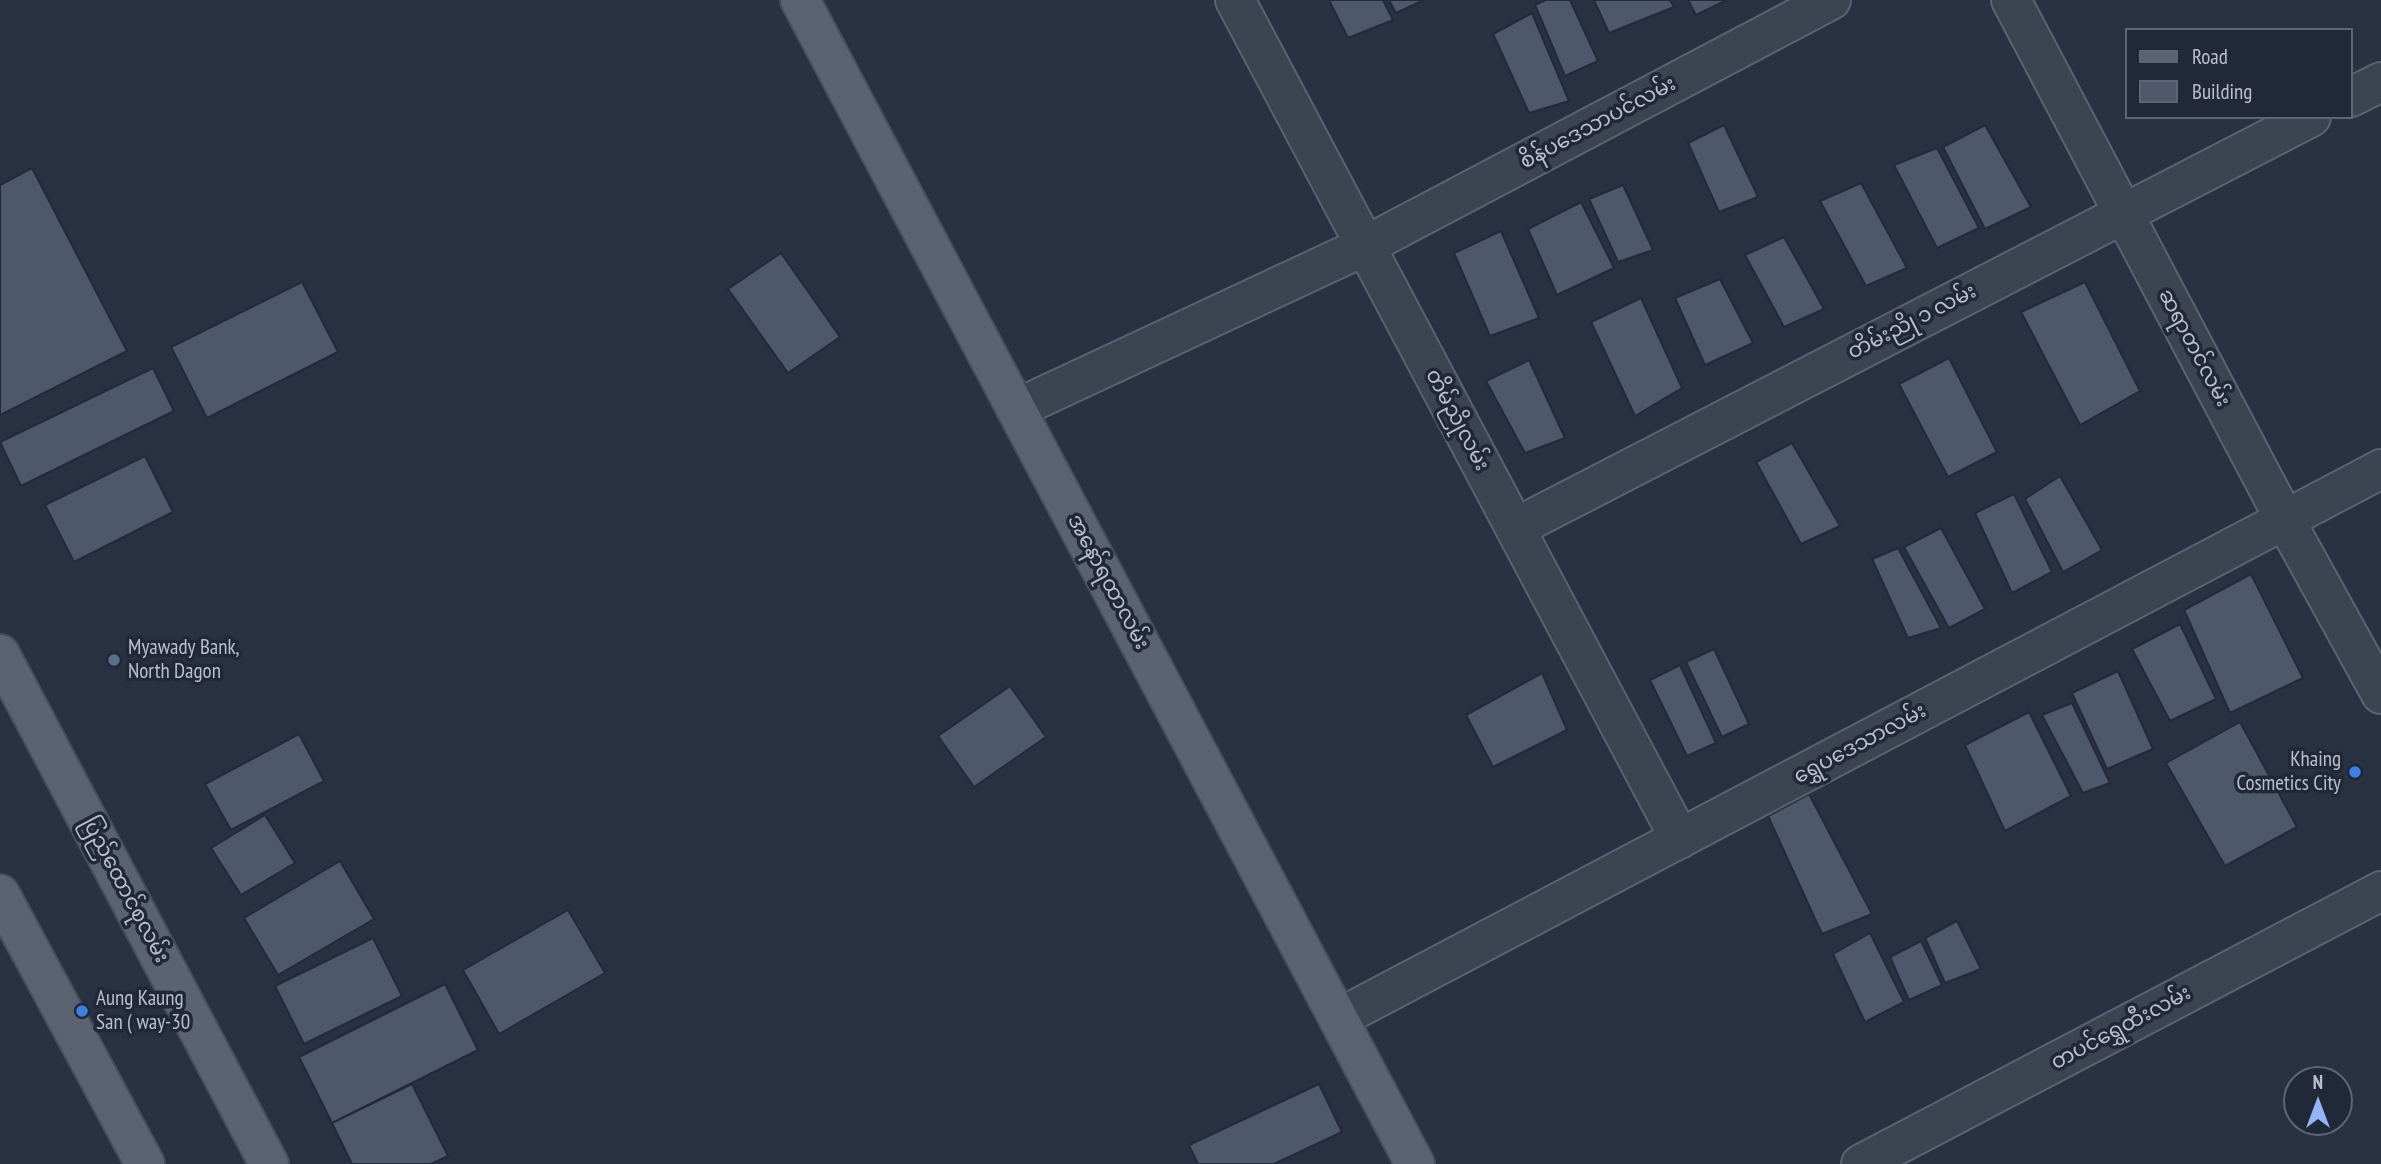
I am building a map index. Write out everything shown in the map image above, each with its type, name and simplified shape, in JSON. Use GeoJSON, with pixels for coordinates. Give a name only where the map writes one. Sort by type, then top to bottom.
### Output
{"type":"FeatureCollection","features":[{"type":"Feature","properties":{"kind":"main road","name":"အနော်ရထာလမ်း"},"geometry":{"type":"LineString","coordinates":[[800,0],[1415,1164]]}},
{"type":"Feature","properties":{"kind":"main road","name":"ပြည်ထောင်စုလမ်း"},"geometry":{"type":"LineString","coordinates":[[0,654],[269,1164]]}},
{"type":"Feature","properties":{"kind":"main road"},"geometry":{"type":"LineString","coordinates":[[0,894],[145,1164]]}},
{"type":"Feature","properties":{"kind":"street","name":"တိမ်ညိုလမ်း"},"geometry":{"type":"LineString","coordinates":[[1234,0],[1680,839]]}},
{"type":"Feature","properties":{"kind":"street","name":"စိန်ပဒေသာပင်လမ်း"},"geometry":{"type":"LineString","coordinates":[[1017,409],[1365,246],[1831,0]]}},
{"type":"Feature","properties":{"kind":"street","name":"ဆရာတင်လမ်း"},"geometry":{"type":"LineString","coordinates":[[2011,0],[2285,520],[2381,694]]}},
{"type":"Feature","properties":{"kind":"street"},"geometry":{"type":"LineString","coordinates":[[2353,96],[2381,82]]}},
{"type":"Feature","properties":{"kind":"street","name":"တိမ်းညို ၁ လမ်း"},"geometry":{"type":"LineString","coordinates":[[1515,528],[2307,119]]}},
{"type":"Feature","properties":{"kind":"street","name":"ရွှေပဒေသာလမ်း"},"geometry":{"type":"LineString","coordinates":[[1339,1018],[2381,469]]}},
{"type":"Feature","properties":{"kind":"street","name":"တပင်ရွှေထီးလမ်း"},"geometry":{"type":"LineString","coordinates":[[1861,1164],[2381,891]]}},
{"type":"Feature","properties":{"kind":"building"},"geometry":{"type":"Polygon","coordinates":[[[1329,0],[1383,0],[1393,20],[1348,38],[1329,0]]]}},
{"type":"Feature","properties":{"kind":"building"},"geometry":{"type":"Polygon","coordinates":[[[1389,0],[1424,0],[1396,13],[1389,0]]]}},
{"type":"Feature","properties":{"kind":"building"},"geometry":{"type":"Polygon","coordinates":[[[1546,0],[1570,0],[1598,61],[1565,76],[1535,5],[1546,0]]]}},
{"type":"Feature","properties":{"kind":"building"},"geometry":{"type":"Polygon","coordinates":[[[1594,0],[1670,0],[1674,7],[1609,33],[1594,0]]]}},
{"type":"Feature","properties":{"kind":"building"},"geometry":{"type":"Polygon","coordinates":[[[1688,0],[1727,0],[1696,15],[1688,0]]]}},
{"type":"Feature","properties":{"kind":"building"},"geometry":{"type":"Polygon","coordinates":[[[1532,13],[1569,101],[1529,113],[1493,34],[1532,13]]]}},
{"type":"Feature","properties":{"kind":"building"},"geometry":{"type":"Polygon","coordinates":[[[1724,125],[1758,197],[1719,212],[1688,143],[1724,125]]]}},
{"type":"Feature","properties":{"kind":"building"},"geometry":{"type":"Polygon","coordinates":[[[1985,125],[2031,207],[1985,229],[1943,147],[1985,125]]]}},
{"type":"Feature","properties":{"kind":"building"},"geometry":{"type":"Polygon","coordinates":[[[1937,148],[1979,228],[1937,248],[1894,165],[1937,148]]]}},
{"type":"Feature","properties":{"kind":"building"},"geometry":{"type":"Polygon","coordinates":[[[32,168],[127,351],[0,415],[0,185],[32,168]]]}},
{"type":"Feature","properties":{"kind":"building"},"geometry":{"type":"Polygon","coordinates":[[[1861,183],[1907,268],[1866,286],[1820,201],[1861,183]]]}},
{"type":"Feature","properties":{"kind":"building"},"geometry":{"type":"Polygon","coordinates":[[[1623,185],[1653,250],[1618,262],[1589,199],[1623,185]]]}},
{"type":"Feature","properties":{"kind":"building"},"geometry":{"type":"Polygon","coordinates":[[[1581,202],[1614,268],[1557,295],[1528,229],[1581,202]]]}},
{"type":"Feature","properties":{"kind":"building"},"geometry":{"type":"Polygon","coordinates":[[[1501,231],[1539,318],[1490,336],[1454,253],[1501,231]]]}},
{"type":"Feature","properties":{"kind":"building"},"geometry":{"type":"Polygon","coordinates":[[[1784,237],[1824,309],[1784,327],[1745,255],[1784,237]]]}},
{"type":"Feature","properties":{"kind":"building"},"geometry":{"type":"Polygon","coordinates":[[[781,253],[840,337],[788,373],[728,289],[781,253]]]}},
{"type":"Feature","properties":{"kind":"building"},"geometry":{"type":"Polygon","coordinates":[[[1720,279],[1753,343],[1705,365],[1675,298],[1720,279]]]}},
{"type":"Feature","properties":{"kind":"building"},"geometry":{"type":"Polygon","coordinates":[[[302,282],[338,352],[207,418],[171,347],[302,282]]]}},
{"type":"Feature","properties":{"kind":"building"},"geometry":{"type":"Polygon","coordinates":[[[2085,282],[2140,391],[2080,425],[2021,312],[2085,282]]]}},
{"type":"Feature","properties":{"kind":"building"},"geometry":{"type":"Polygon","coordinates":[[[1641,298],[1682,388],[1635,416],[1591,322],[1641,298]]]}},
{"type":"Feature","properties":{"kind":"building"},"geometry":{"type":"Polygon","coordinates":[[[1949,358],[1997,452],[1948,477],[1899,384],[1949,358]]]}},
{"type":"Feature","properties":{"kind":"building"},"geometry":{"type":"Polygon","coordinates":[[[1529,360],[1565,438],[1525,453],[1486,381],[1529,360]]]}},
{"type":"Feature","properties":{"kind":"building"},"geometry":{"type":"Polygon","coordinates":[[[153,368],[174,411],[21,486],[0,442],[153,368]]]}},
{"type":"Feature","properties":{"kind":"building"},"geometry":{"type":"Polygon","coordinates":[[[1792,443],[1840,526],[1801,544],[1756,462],[1792,443]]]}},
{"type":"Feature","properties":{"kind":"building"},"geometry":{"type":"Polygon","coordinates":[[[145,456],[173,512],[74,562],[45,505],[145,456]]]}},
{"type":"Feature","properties":{"kind":"building"},"geometry":{"type":"Polygon","coordinates":[[[2060,476],[2102,550],[2063,572],[2025,499],[2060,476]]]}},
{"type":"Feature","properties":{"kind":"building"},"geometry":{"type":"Polygon","coordinates":[[[2014,494],[2052,572],[2012,593],[1975,513],[2014,494]]]}},
{"type":"Feature","properties":{"kind":"building"},"geometry":{"type":"Polygon","coordinates":[[[1941,528],[1985,609],[1949,628],[1904,547],[1941,528]]]}},
{"type":"Feature","properties":{"kind":"building"},"geometry":{"type":"Polygon","coordinates":[[[1898,548],[1941,628],[1908,638],[1872,559],[1898,548]]]}},
{"type":"Feature","properties":{"kind":"building"},"geometry":{"type":"Polygon","coordinates":[[[2251,574],[2303,678],[2230,713],[2184,610],[2251,574]]]}},
{"type":"Feature","properties":{"kind":"building"},"geometry":{"type":"Polygon","coordinates":[[[2180,624],[2216,699],[2170,721],[2132,649],[2180,624]]]}},
{"type":"Feature","properties":{"kind":"building"},"geometry":{"type":"Polygon","coordinates":[[[1714,649],[1749,724],[1722,737],[1686,662],[1714,649]]]}},
{"type":"Feature","properties":{"kind":"building"},"geometry":{"type":"Polygon","coordinates":[[[1680,665],[1716,743],[1687,756],[1650,680],[1680,665]]]}},
{"type":"Feature","properties":{"kind":"building"},"geometry":{"type":"Polygon","coordinates":[[[2118,671],[2153,749],[2107,769],[2072,693],[2118,671]]]}},
{"type":"Feature","properties":{"kind":"building"},"geometry":{"type":"Polygon","coordinates":[[[1542,673],[1567,730],[1493,767],[1466,715],[1542,673]]]}},
{"type":"Feature","properties":{"kind":"building"},"geometry":{"type":"Polygon","coordinates":[[[1010,686],[1046,737],[974,787],[938,736],[1010,686]]]}},
{"type":"Feature","properties":{"kind":"building"},"geometry":{"type":"Polygon","coordinates":[[[2072,703],[2110,783],[2083,793],[2042,715],[2072,703]]]}},
{"type":"Feature","properties":{"kind":"building"},"geometry":{"type":"Polygon","coordinates":[[[2029,712],[2071,796],[2005,831],[1965,745],[2029,712]]]}},
{"type":"Feature","properties":{"kind":"building"},"geometry":{"type":"Polygon","coordinates":[[[2240,722],[2297,827],[2225,866],[2166,763],[2240,722]]]}},
{"type":"Feature","properties":{"kind":"building"},"geometry":{"type":"Polygon","coordinates":[[[299,734],[324,781],[231,830],[205,784],[299,734]]]}},
{"type":"Feature","properties":{"kind":"building"},"geometry":{"type":"Polygon","coordinates":[[[1809,794],[1872,914],[1822,934],[1768,816],[1809,794]]]}},
{"type":"Feature","properties":{"kind":"building"},"geometry":{"type":"Polygon","coordinates":[[[265,815],[295,863],[241,895],[211,848],[265,815]]]}},
{"type":"Feature","properties":{"kind":"building"},"geometry":{"type":"Polygon","coordinates":[[[340,861],[374,919],[278,975],[244,918],[340,861]]]}},
{"type":"Feature","properties":{"kind":"building"},"geometry":{"type":"Polygon","coordinates":[[[568,910],[605,973],[499,1034],[463,970],[568,910]]]}},
{"type":"Feature","properties":{"kind":"building"},"geometry":{"type":"Polygon","coordinates":[[[1957,921],[1981,969],[1945,983],[1925,938],[1957,921]]]}},
{"type":"Feature","properties":{"kind":"building"},"geometry":{"type":"Polygon","coordinates":[[[1870,933],[1904,1002],[1865,1022],[1833,954],[1870,933]]]}},
{"type":"Feature","properties":{"kind":"building"},"geometry":{"type":"Polygon","coordinates":[[[373,938],[402,996],[304,1044],[275,986],[373,938]]]}},
{"type":"Feature","properties":{"kind":"building"},"geometry":{"type":"Polygon","coordinates":[[[1921,941],[1942,985],[1909,1000],[1890,957],[1921,941]]]}},
{"type":"Feature","properties":{"kind":"building"},"geometry":{"type":"Polygon","coordinates":[[[445,984],[478,1050],[332,1123],[299,1057],[445,984]]]}},
{"type":"Feature","properties":{"kind":"building"},"geometry":{"type":"Polygon","coordinates":[[[412,1084],[448,1156],[431,1164],[352,1164],[332,1123],[412,1084]]]}},
{"type":"Feature","properties":{"kind":"building"},"geometry":{"type":"Polygon","coordinates":[[[1319,1084],[1342,1132],[1274,1164],[1198,1164],[1189,1145],[1319,1084]]]}},
{"type":"Feature","properties":{"kind":"place","name":"Myawady Bank, North Dagon"},"geometry":{"type":"Point","coordinates":[114,660]}},
{"type":"Feature","properties":{"kind":"place","name":"Khaing Cosmetics City"},"geometry":{"type":"Point","coordinates":[2355,772]}},
{"type":"Feature","properties":{"kind":"place","name":"Aung Kaung San ( way-30"},"geometry":{"type":"Point","coordinates":[82,1011]}}]}
